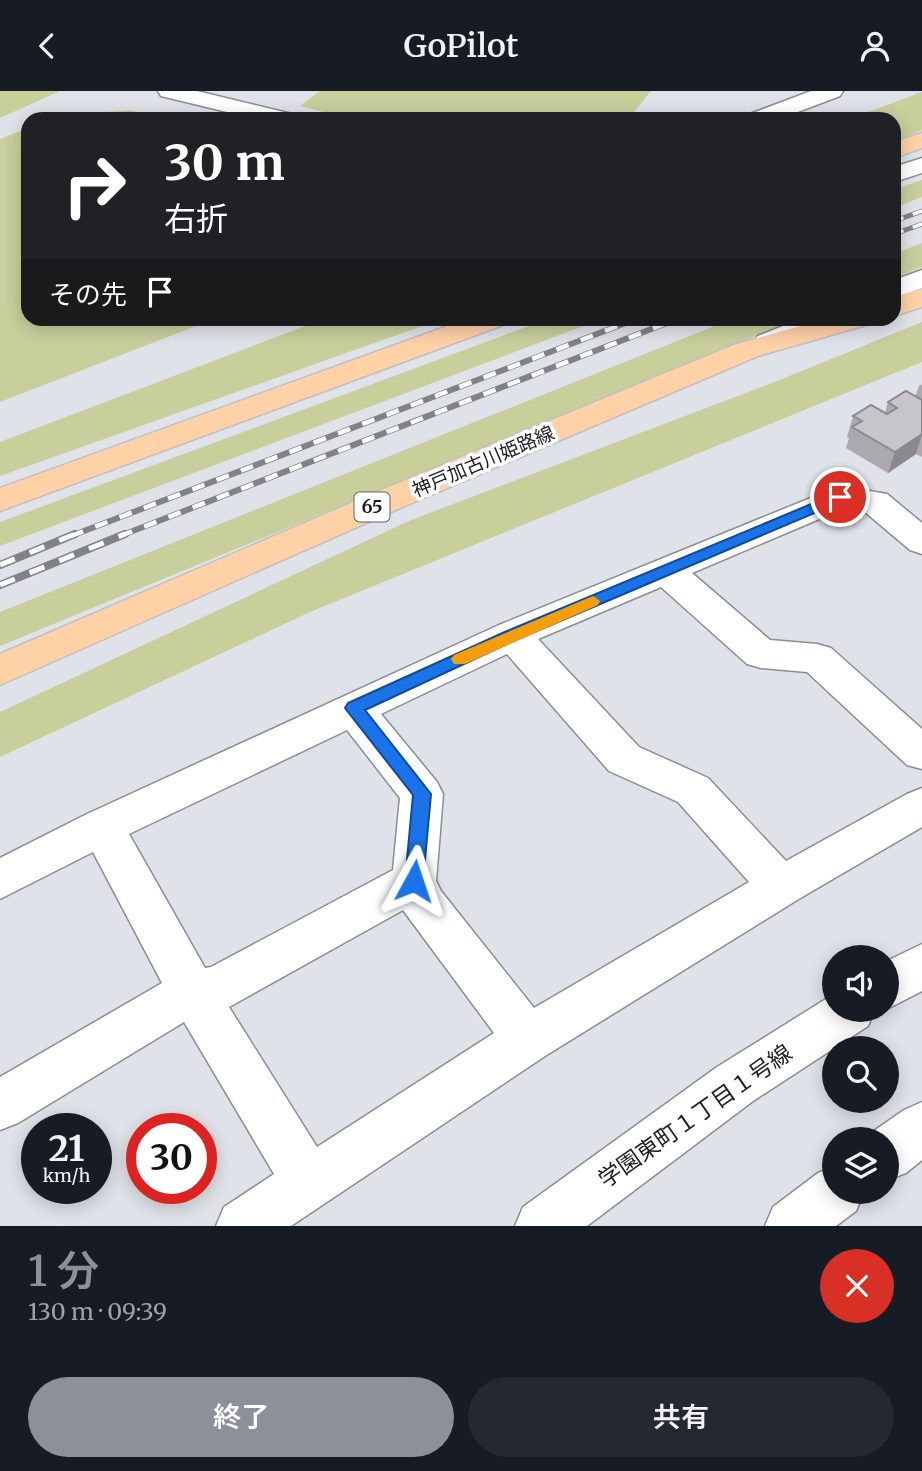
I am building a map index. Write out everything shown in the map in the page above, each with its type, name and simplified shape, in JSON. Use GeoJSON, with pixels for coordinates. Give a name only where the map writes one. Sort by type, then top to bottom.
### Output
{"type":"FeatureCollection","features":[{"type":"Feature","properties":{"kind":"main road"},"geometry":{"type":"LineString","coordinates":[[901,148],[922,139]]}},
{"type":"Feature","properties":{"kind":"main road"},"geometry":{"type":"LineString","coordinates":[[901,304],[922,297]]}},
{"type":"Feature","properties":{"kind":"main road"},"geometry":{"type":"LineString","coordinates":[[0,500],[474,326]]}},
{"type":"Feature","properties":{"kind":"main road","name":"神戸加古川姫路線"},"geometry":{"type":"LineString","coordinates":[[0,670],[366,510],[747,350],[831,326]]}},
{"type":"Feature","properties":{"kind":"street"},"geometry":{"type":"LineString","coordinates":[[169,91],[255,112]]}},
{"type":"Feature","properties":{"kind":"street"},"geometry":{"type":"LineString","coordinates":[[776,112],[832,91]]}},
{"type":"Feature","properties":{"kind":"street"},"geometry":{"type":"LineString","coordinates":[[901,172],[922,165]]}},
{"type":"Feature","properties":{"kind":"street"},"geometry":{"type":"LineString","coordinates":[[901,287],[922,278]]}},
{"type":"Feature","properties":{"kind":"street"},"geometry":{"type":"LineString","coordinates":[[447,337],[479,326]]}},
{"type":"Feature","properties":{"kind":"street"},"geometry":{"type":"LineString","coordinates":[[747,350],[807,326]]}},
{"type":"Feature","properties":{"kind":"street"},"geometry":{"type":"LineString","coordinates":[[0,880],[103,827],[512,635],[840,497],[875,502],[922,542]]}},
{"type":"Feature","properties":{"kind":"street"},"geometry":{"type":"LineString","coordinates":[[665,571],[761,654],[817,658],[922,753]]}},
{"type":"Feature","properties":{"kind":"street"},"geometry":{"type":"LineString","coordinates":[[512,635],[624,759],[693,790],[781,886]]}},
{"type":"Feature","properties":{"kind":"street"},"geometry":{"type":"LineString","coordinates":[[354,708],[422,794],[414,881],[423,903],[528,1039]]}},
{"type":"Feature","properties":{"kind":"street"},"geometry":{"type":"LineString","coordinates":[[243,1226],[528,1039],[781,886],[922,806]]}},
{"type":"Feature","properties":{"kind":"street"},"geometry":{"type":"LineString","coordinates":[[103,827],[191,991],[309,1183]]}},
{"type":"Feature","properties":{"kind":"street"},"geometry":{"type":"LineString","coordinates":[[0,1105],[191,991],[217,989],[414,881]]}},
{"type":"Feature","properties":{"kind":"street"},"geometry":{"type":"LineString","coordinates":[[899,979],[922,965]]}},
{"type":"Feature","properties":{"kind":"street","name":"学園東町１丁目１号線"},"geometry":{"type":"LineString","coordinates":[[542,1226],[735,1084],[832,1022]]}},
{"type":"Feature","properties":{"kind":"street"},"geometry":{"type":"LineString","coordinates":[[792,1226],[822,1203]]}},
{"type":"Feature","properties":{"kind":"green space"},"geometry":{"type":"Polygon","coordinates":[[[0,91],[60,91],[0,118],[0,91]]]}},
{"type":"Feature","properties":{"kind":"green space"},"geometry":{"type":"Polygon","coordinates":[[[320,91],[651,91],[634,112],[324,112],[300,106],[320,91]]]}},
{"type":"Feature","properties":{"kind":"green space"},"geometry":{"type":"Polygon","coordinates":[[[922,92],[922,130],[901,139],[901,112],[869,112],[922,92]]]}},
{"type":"Feature","properties":{"kind":"green space"},"geometry":{"type":"Polygon","coordinates":[[[21,131],[21,326],[196,326],[0,402],[0,139],[21,131]]]}},
{"type":"Feature","properties":{"kind":"green space"},"geometry":{"type":"Polygon","coordinates":[[[922,180],[922,197],[901,205],[901,188],[922,180]]]}},
{"type":"Feature","properties":{"kind":"green space"},"geometry":{"type":"Polygon","coordinates":[[[922,243],[922,267],[901,275],[901,251],[922,243]]]}},
{"type":"Feature","properties":{"kind":"green space"},"geometry":{"type":"Polygon","coordinates":[[[922,322],[922,362],[310,612],[0,757],[0,712],[411,520],[777,381],[922,322]]]}},
{"type":"Feature","properties":{"kind":"green space"},"geometry":{"type":"Polygon","coordinates":[[[306,326],[422,326],[0,476],[0,442],[306,326]]]}},
{"type":"Feature","properties":{"kind":"green space"},"geometry":{"type":"Polygon","coordinates":[[[529,326],[583,326],[0,546],[0,522],[529,326]]]}},
{"type":"Feature","properties":{"kind":"green space"},"geometry":{"type":"Polygon","coordinates":[[[715,326],[779,326],[0,646],[0,612],[715,326]]]}},
{"type":"Feature","properties":{"kind":"building"},"geometry":{"type":"Polygon","coordinates":[[[906,391],[922,400],[922,434],[895,452],[852,427],[862,421],[853,416],[871,405],[887,414],[897,408],[888,402],[906,391]]]}},
{"type":"Feature","properties":{"kind":"railway"},"geometry":{"type":"LineString","coordinates":[[901,218],[922,211]]}},
{"type":"Feature","properties":{"kind":"railway"},"geometry":{"type":"LineString","coordinates":[[901,232],[922,224]]}},
{"type":"Feature","properties":{"kind":"railway"},"geometry":{"type":"LineString","coordinates":[[71,536],[618,326]]}},
{"type":"Feature","properties":{"kind":"railway"},"geometry":{"type":"LineString","coordinates":[[122,535],[659,326]]}},
{"type":"Feature","properties":{"kind":"railway"},"geometry":{"type":"LineString","coordinates":[[0,565],[75,534]]}},
{"type":"Feature","properties":{"kind":"railway"},"geometry":{"type":"LineString","coordinates":[[0,585],[122,535]]}},
{"type":"Feature","properties":{"kind":"slow traffic"},"geometry":{"type":"LineString","coordinates":[[459,659],[593,601]]}},
{"type":"Feature","properties":{"kind":"route"},"geometry":{"type":"LineString","coordinates":[[414,881],[422,794],[354,708],[512,635],[840,497]]}}]}
